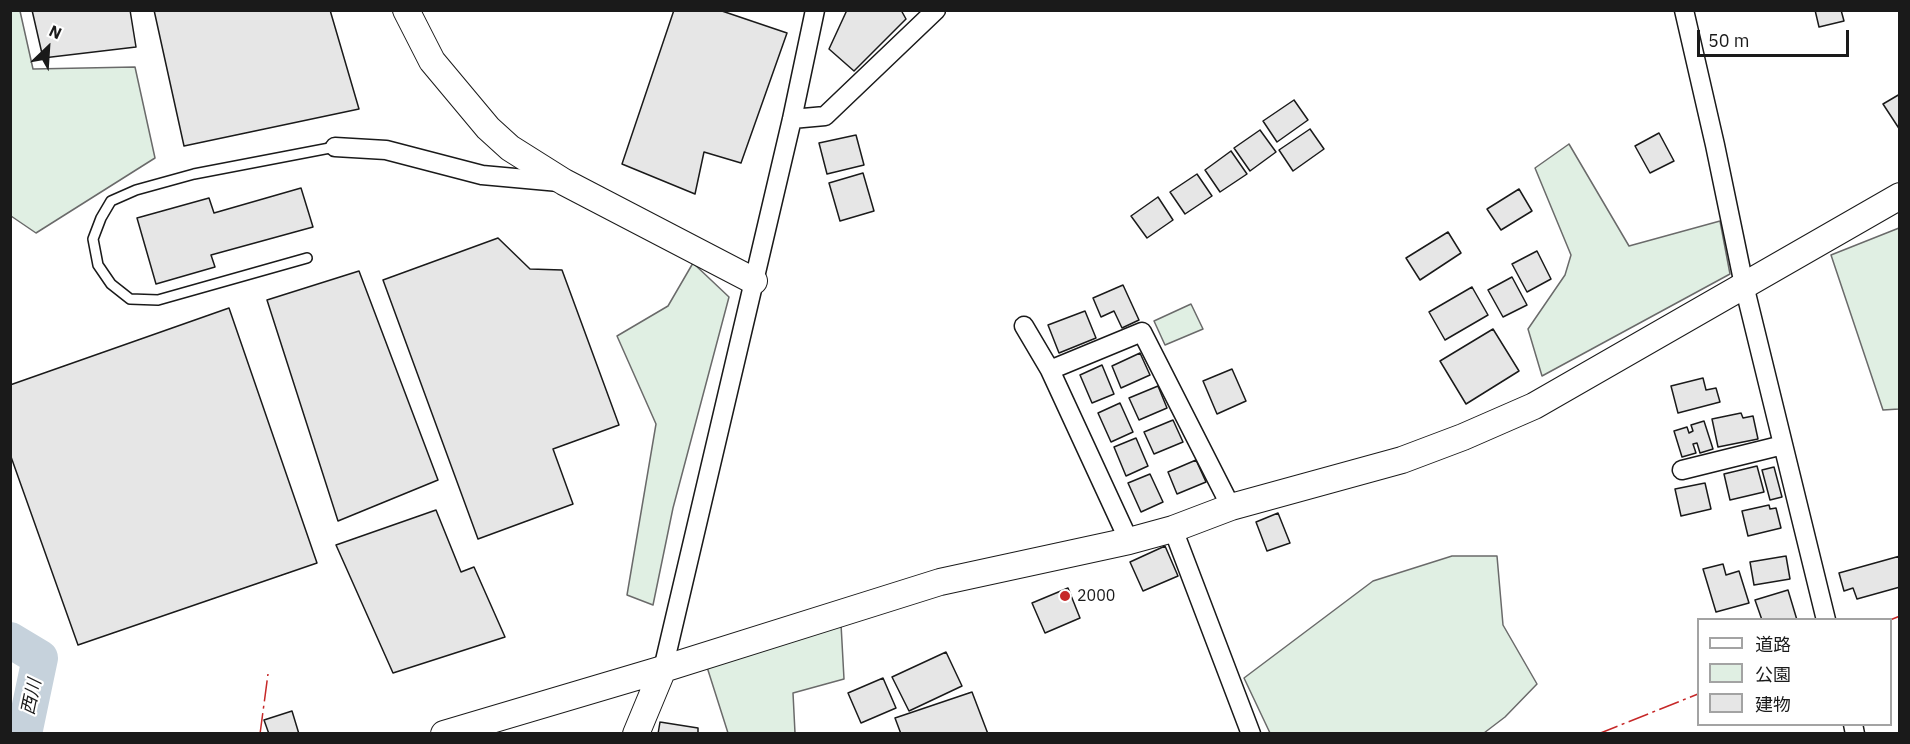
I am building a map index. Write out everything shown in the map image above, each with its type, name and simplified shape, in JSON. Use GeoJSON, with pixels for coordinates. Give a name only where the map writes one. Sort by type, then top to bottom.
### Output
{"type":"FeatureCollection","features":[{"type":"Feature","properties":{"kind":"street"},"geometry":{"type":"LineString","coordinates":[[406,10],[432,61],[488,128],[510,148],[564,182],[754,281]]}},
{"type":"Feature","properties":{"kind":"street"},"geometry":{"type":"LineString","coordinates":[[636,734],[663,669],[792,119],[815,10]]}},
{"type":"Feature","properties":{"kind":"street"},"geometry":{"type":"LineString","coordinates":[[792,119],[825,116],[936,10]]}},
{"type":"Feature","properties":{"kind":"street"},"geometry":{"type":"LineString","coordinates":[[1684,10],[1744,285],[1826,618]]}},
{"type":"Feature","properties":{"kind":"street"},"geometry":{"type":"LineString","coordinates":[[335,147],[386,150],[482,175],[564,182]]}},
{"type":"Feature","properties":{"kind":"street"},"geometry":{"type":"LineString","coordinates":[[444,734],[663,669],[939,582],[1129,541],[1173,529],[1231,507],[1402,460],[1463,438],[1534,406],[1899,196]]}},
{"type":"Feature","properties":{"kind":"street"},"geometry":{"type":"LineString","coordinates":[[1024,326],[1050,370],[1129,541]]}},
{"type":"Feature","properties":{"kind":"street"},"geometry":{"type":"LineString","coordinates":[[1050,370],[1142,332],[1231,507]]}},
{"type":"Feature","properties":{"kind":"street"},"geometry":{"type":"LineString","coordinates":[[1682,470],[1783,445]]}},
{"type":"Feature","properties":{"kind":"street"},"geometry":{"type":"LineString","coordinates":[[1173,529],[1251,734]]}},
{"type":"Feature","properties":{"kind":"lane"},"geometry":{"type":"LineString","coordinates":[[307,258],[158,300],[130,299],[111,284],[98,265],[93,239],[100,218],[111,201],[136,190],[194,174],[335,147]]}},
{"type":"Feature","properties":{"kind":"green space"},"geometry":{"type":"Polygon","coordinates":[[[10,11],[20,11],[33,69],[135,67],[155,158],[36,233],[11,216],[10,11]]]}},
{"type":"Feature","properties":{"kind":"green space"},"geometry":{"type":"Polygon","coordinates":[[[1569,144],[1629,246],[1720,221],[1730,274],[1542,376],[1528,329],[1565,275],[1571,255],[1535,168],[1569,144]]]}},
{"type":"Feature","properties":{"kind":"green space"},"geometry":{"type":"Polygon","coordinates":[[[1899,228],[1899,409],[1883,410],[1831,255],[1899,228]]]}},
{"type":"Feature","properties":{"kind":"green space"},"geometry":{"type":"Polygon","coordinates":[[[693,263],[729,297],[673,508],[653,605],[627,595],[656,424],[617,336],[668,306],[693,263]]]}},
{"type":"Feature","properties":{"kind":"green space"},"geometry":{"type":"Polygon","coordinates":[[[1191,304],[1203,329],[1165,345],[1154,321],[1191,304]]]}},
{"type":"Feature","properties":{"kind":"green space"},"geometry":{"type":"Polygon","coordinates":[[[1452,556],[1497,556],[1503,625],[1537,684],[1505,717],[1484,733],[1270,733],[1244,678],[1373,581],[1452,556]]]}},
{"type":"Feature","properties":{"kind":"green space"},"geometry":{"type":"Polygon","coordinates":[[[841,624],[844,679],[793,693],[795,733],[728,733],[707,667],[841,624]]]}},
{"type":"Feature","properties":{"kind":"building"},"geometry":{"type":"Polygon","coordinates":[[[32,10],[130,10],[136,47],[43,58],[32,10]]]}},
{"type":"Feature","properties":{"kind":"building"},"geometry":{"type":"Polygon","coordinates":[[[154,10],[330,10],[359,109],[184,146],[154,10]]]}},
{"type":"Feature","properties":{"kind":"building"},"geometry":{"type":"Polygon","coordinates":[[[674,10],[719,10],[787,33],[741,163],[704,152],[695,194],[622,164],[674,10]]]}},
{"type":"Feature","properties":{"kind":"building"},"geometry":{"type":"Polygon","coordinates":[[[847,10],[901,10],[906,19],[854,71],[829,49],[847,10]]]}},
{"type":"Feature","properties":{"kind":"building"},"geometry":{"type":"Polygon","coordinates":[[[1815,10],[1841,10],[1844,21],[1819,27],[1815,10]]]}},
{"type":"Feature","properties":{"kind":"building"},"geometry":{"type":"Polygon","coordinates":[[[1900,94],[1900,130],[1883,104],[1900,94]]]}},
{"type":"Feature","properties":{"kind":"building"},"geometry":{"type":"Polygon","coordinates":[[[1294,100],[1308,120],[1277,142],[1263,121],[1294,100]]]}},
{"type":"Feature","properties":{"kind":"building"},"geometry":{"type":"Polygon","coordinates":[[[1310,129],[1324,149],[1293,171],[1279,150],[1310,129]]]}},
{"type":"Feature","properties":{"kind":"building"},"geometry":{"type":"Polygon","coordinates":[[[1260,130],[1276,152],[1250,171],[1234,148],[1260,130]]]}},
{"type":"Feature","properties":{"kind":"building"},"geometry":{"type":"Polygon","coordinates":[[[1659,133],[1674,161],[1650,173],[1635,146],[1659,133]]]}},
{"type":"Feature","properties":{"kind":"building"},"geometry":{"type":"Polygon","coordinates":[[[856,135],[864,165],[827,174],[819,143],[856,135]]]}},
{"type":"Feature","properties":{"kind":"building"},"geometry":{"type":"Polygon","coordinates":[[[1231,151],[1247,174],[1220,192],[1205,170],[1231,151]]]}},
{"type":"Feature","properties":{"kind":"building"},"geometry":{"type":"Polygon","coordinates":[[[863,173],[874,211],[840,221],[829,183],[863,173]]]}},
{"type":"Feature","properties":{"kind":"building"},"geometry":{"type":"Polygon","coordinates":[[[1197,174],[1212,196],[1185,214],[1170,192],[1197,174]]]}},
{"type":"Feature","properties":{"kind":"building"},"geometry":{"type":"Polygon","coordinates":[[[301,188],[313,227],[211,255],[215,267],[156,284],[137,218],[209,198],[214,213],[301,188]]]}},
{"type":"Feature","properties":{"kind":"building"},"geometry":{"type":"Polygon","coordinates":[[[1519,189],[1532,211],[1501,230],[1487,209],[1519,189]]]}},
{"type":"Feature","properties":{"kind":"building"},"geometry":{"type":"Polygon","coordinates":[[[1158,197],[1173,220],[1147,238],[1131,216],[1158,197]]]}},
{"type":"Feature","properties":{"kind":"building"},"geometry":{"type":"Polygon","coordinates":[[[1448,232],[1461,253],[1420,280],[1406,258],[1448,232]]]}},
{"type":"Feature","properties":{"kind":"building"},"geometry":{"type":"Polygon","coordinates":[[[498,238],[530,269],[562,270],[619,425],[553,449],[573,504],[478,539],[383,280],[498,238]]]}},
{"type":"Feature","properties":{"kind":"building"},"geometry":{"type":"Polygon","coordinates":[[[1537,251],[1551,279],[1527,292],[1512,264],[1537,251]]]}},
{"type":"Feature","properties":{"kind":"building"},"geometry":{"type":"Polygon","coordinates":[[[359,271],[438,480],[338,521],[267,300],[359,271]]]}},
{"type":"Feature","properties":{"kind":"building"},"geometry":{"type":"Polygon","coordinates":[[[1512,277],[1527,305],[1503,317],[1488,290],[1512,277]]]}},
{"type":"Feature","properties":{"kind":"building"},"geometry":{"type":"Polygon","coordinates":[[[1123,285],[1139,320],[1122,328],[1114,311],[1101,317],[1093,298],[1123,285]]]}},
{"type":"Feature","properties":{"kind":"building"},"geometry":{"type":"Polygon","coordinates":[[[1472,287],[1488,315],[1445,340],[1429,312],[1472,287]]]}},
{"type":"Feature","properties":{"kind":"building"},"geometry":{"type":"Polygon","coordinates":[[[229,308],[317,563],[78,645],[10,454],[10,385],[229,308]]]}},
{"type":"Feature","properties":{"kind":"building"},"geometry":{"type":"Polygon","coordinates":[[[1085,311],[1096,338],[1059,353],[1048,325],[1085,311]]]}},
{"type":"Feature","properties":{"kind":"building"},"geometry":{"type":"Polygon","coordinates":[[[1493,329],[1519,371],[1466,404],[1440,361],[1493,329]]]}},
{"type":"Feature","properties":{"kind":"building"},"geometry":{"type":"Polygon","coordinates":[[[1140,353],[1150,375],[1121,388],[1112,366],[1140,353]]]}},
{"type":"Feature","properties":{"kind":"building"},"geometry":{"type":"Polygon","coordinates":[[[1102,365],[1114,394],[1092,403],[1080,375],[1102,365]]]}},
{"type":"Feature","properties":{"kind":"building"},"geometry":{"type":"Polygon","coordinates":[[[1232,369],[1246,401],[1217,414],[1203,381],[1232,369]]]}},
{"type":"Feature","properties":{"kind":"building"},"geometry":{"type":"Polygon","coordinates":[[[1703,378],[1706,390],[1716,388],[1720,402],[1678,413],[1671,386],[1703,378]]]}},
{"type":"Feature","properties":{"kind":"building"},"geometry":{"type":"Polygon","coordinates":[[[1158,386],[1167,408],[1139,420],[1129,398],[1158,386]]]}},
{"type":"Feature","properties":{"kind":"building"},"geometry":{"type":"Polygon","coordinates":[[[1120,403],[1133,432],[1111,442],[1098,413],[1120,403]]]}},
{"type":"Feature","properties":{"kind":"building"},"geometry":{"type":"Polygon","coordinates":[[[1741,413],[1743,418],[1753,416],[1758,439],[1718,447],[1712,419],[1741,413]]]}},
{"type":"Feature","properties":{"kind":"building"},"geometry":{"type":"Polygon","coordinates":[[[1173,420],[1183,442],[1154,454],[1144,432],[1173,420]]]}},
{"type":"Feature","properties":{"kind":"building"},"geometry":{"type":"Polygon","coordinates":[[[1704,421],[1713,449],[1700,453],[1697,443],[1693,444],[1696,453],[1682,457],[1674,431],[1687,427],[1689,433],[1693,431],[1691,425],[1704,421]]]}},
{"type":"Feature","properties":{"kind":"building"},"geometry":{"type":"Polygon","coordinates":[[[1136,438],[1148,466],[1126,476],[1114,447],[1136,438]]]}},
{"type":"Feature","properties":{"kind":"building"},"geometry":{"type":"Polygon","coordinates":[[[1196,460],[1206,482],[1177,494],[1168,472],[1196,460]]]}},
{"type":"Feature","properties":{"kind":"building"},"geometry":{"type":"Polygon","coordinates":[[[1757,466],[1764,492],[1730,500],[1724,474],[1757,466]]]}},
{"type":"Feature","properties":{"kind":"building"},"geometry":{"type":"Polygon","coordinates":[[[1774,467],[1782,497],[1770,500],[1762,470],[1774,467]]]}},
{"type":"Feature","properties":{"kind":"building"},"geometry":{"type":"Polygon","coordinates":[[[1150,474],[1163,502],[1141,512],[1128,483],[1150,474]]]}},
{"type":"Feature","properties":{"kind":"building"},"geometry":{"type":"Polygon","coordinates":[[[1705,483],[1711,509],[1681,516],[1675,489],[1705,483]]]}},
{"type":"Feature","properties":{"kind":"building"},"geometry":{"type":"Polygon","coordinates":[[[1769,505],[1770,509],[1776,508],[1781,528],[1748,536],[1742,511],[1769,505]]]}},
{"type":"Feature","properties":{"kind":"building"},"geometry":{"type":"Polygon","coordinates":[[[436,510],[461,572],[474,567],[505,637],[393,673],[336,545],[436,510]]]}},
{"type":"Feature","properties":{"kind":"building"},"geometry":{"type":"Polygon","coordinates":[[[1278,513],[1290,543],[1267,551],[1256,522],[1278,513]]]}},
{"type":"Feature","properties":{"kind":"building"},"geometry":{"type":"Polygon","coordinates":[[[1165,546],[1178,576],[1143,591],[1130,562],[1165,546]]]}},
{"type":"Feature","properties":{"kind":"building"},"geometry":{"type":"Polygon","coordinates":[[[1786,556],[1790,579],[1754,585],[1750,562],[1786,556]]]}},
{"type":"Feature","properties":{"kind":"building"},"geometry":{"type":"Polygon","coordinates":[[[1900,556],[1900,587],[1857,599],[1853,588],[1844,591],[1839,573],[1900,556]]]}},
{"type":"Feature","properties":{"kind":"building"},"geometry":{"type":"Polygon","coordinates":[[[1723,564],[1726,575],[1739,571],[1749,603],[1716,612],[1703,569],[1723,564]]]}},
{"type":"Feature","properties":{"kind":"building"},"geometry":{"type":"Polygon","coordinates":[[[1068,588],[1080,618],[1045,633],[1032,603],[1068,588]]]}},
{"type":"Feature","properties":{"kind":"building"},"geometry":{"type":"Polygon","coordinates":[[[1788,590],[1796,618],[1761,618],[1755,600],[1788,590]]]}},
{"type":"Feature","properties":{"kind":"building"},"geometry":{"type":"Polygon","coordinates":[[[946,652],[962,686],[909,711],[892,677],[946,652]]]}},
{"type":"Feature","properties":{"kind":"building"},"geometry":{"type":"Polygon","coordinates":[[[883,678],[896,708],[861,723],[848,693],[883,678]]]}},
{"type":"Feature","properties":{"kind":"building"},"geometry":{"type":"Polygon","coordinates":[[[972,692],[988,734],[901,734],[895,718],[972,692]]]}},
{"type":"Feature","properties":{"kind":"building"},"geometry":{"type":"Polygon","coordinates":[[[292,711],[299,734],[269,734],[264,720],[292,711]]]}},
{"type":"Feature","properties":{"kind":"building"},"geometry":{"type":"Polygon","coordinates":[[[660,722],[698,728],[698,734],[658,734],[660,722]]]}},
{"type":"Feature","properties":{"kind":"waterway","name":"西川"},"geometry":{"type":"LineString","coordinates":[[10,640],[40,658],[24,734]]}},
{"type":"Feature","properties":{"kind":"power"},"geometry":{"type":"LineString","coordinates":[[1892,619],[1900,616]]}},
{"type":"Feature","properties":{"kind":"power"},"geometry":{"type":"LineString","coordinates":[[260,734],[268,674]]}},
{"type":"Feature","properties":{"kind":"power"},"geometry":{"type":"LineString","coordinates":[[1598,734],[1697,694]]}},
{"type":"Feature","properties":{"kind":"place","name":"2000"},"geometry":{"type":"Point","coordinates":[1065,596]}}]}
